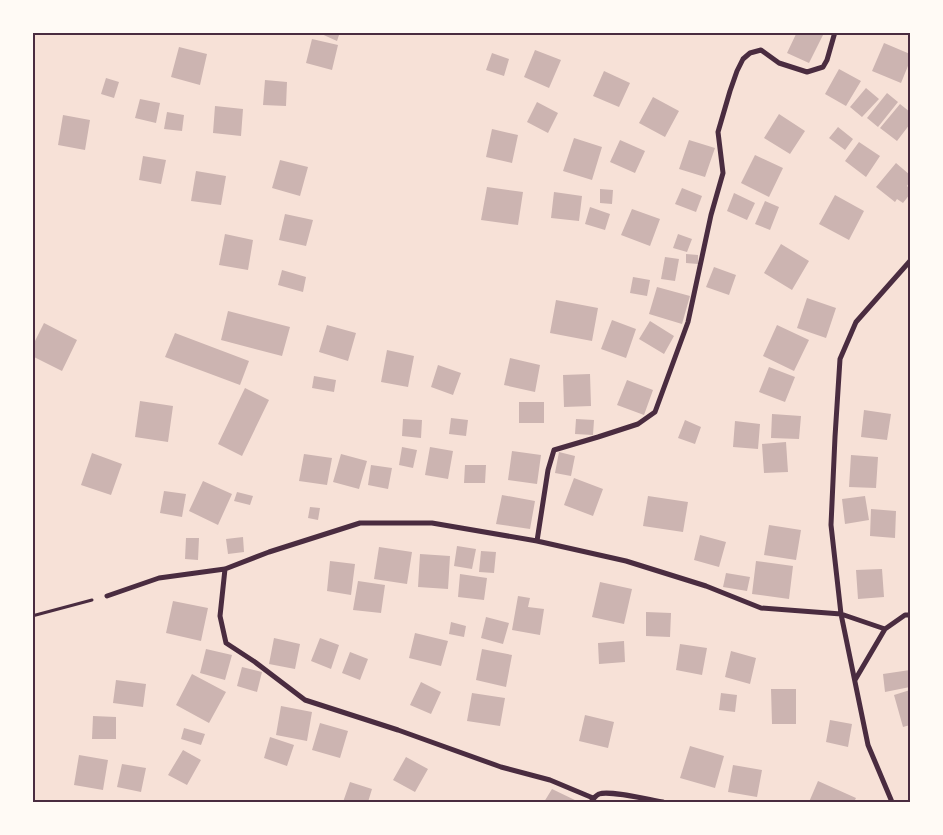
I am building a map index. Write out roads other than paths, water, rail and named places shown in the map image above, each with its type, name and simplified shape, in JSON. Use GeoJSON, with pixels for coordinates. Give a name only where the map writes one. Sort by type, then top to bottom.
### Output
{"type":"FeatureCollection","features":[{"type":"Feature","properties":{"kind":"street"},"geometry":{"type":"LineString","coordinates":[[537,541],[548,470],[554,450],[638,424],[655,412],[688,322],[711,215],[723,173],[718,132],[730,91],[743,59],[750,53],[761,50],[780,64],[808,72],[823,67],[836,32]]}},
{"type":"Feature","properties":{"kind":"street"},"geometry":{"type":"LineString","coordinates":[[892,802],[868,745],[841,614],[832,525],[840,359],[856,322],[910,261]]}},
{"type":"Feature","properties":{"kind":"street"},"geometry":{"type":"LineString","coordinates":[[107,596],[160,578],[225,569],[269,552],[360,523],[432,523],[537,541],[626,561],[706,586],[761,608],[841,614],[885,630]]}},
{"type":"Feature","properties":{"kind":"street"},"geometry":{"type":"LineString","coordinates":[[225,569],[220,616],[226,643],[255,662],[305,700],[398,730],[500,767],[550,780],[592,800],[598,794],[607,792],[663,802]]}},
{"type":"Feature","properties":{"kind":"street"},"geometry":{"type":"LineString","coordinates":[[855,680],[885,630],[905,614],[910,615]]}}]}
